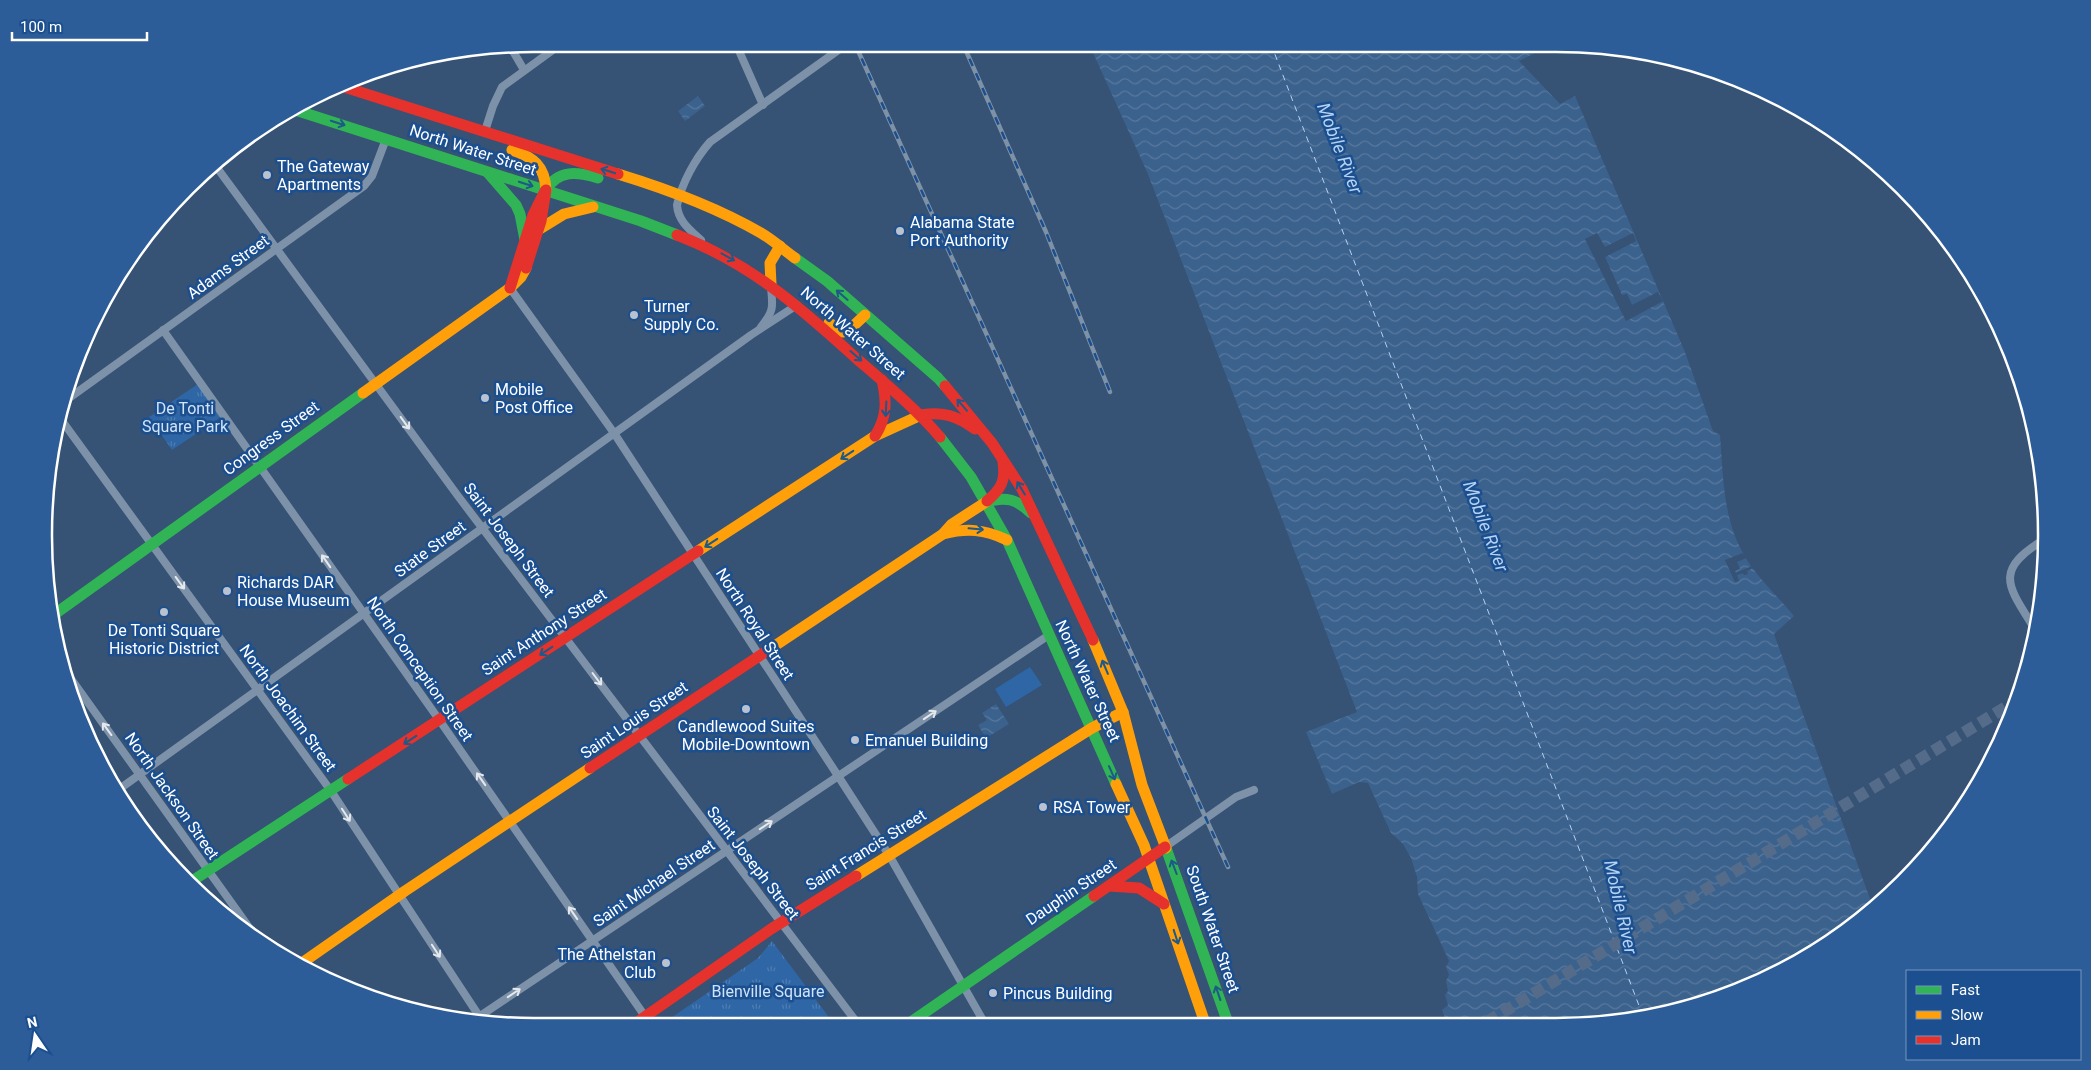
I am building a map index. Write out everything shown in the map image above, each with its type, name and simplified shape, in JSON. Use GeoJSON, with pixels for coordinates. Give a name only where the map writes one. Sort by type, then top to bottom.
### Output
{"type":"FeatureCollection","features":[{"type":"Feature","properties":{"kind":"main road","name":"North Water Street"},"geometry":{"type":"LineString","coordinates":[[351,89],[663,188],[722,213],[780,246],[827,281],[938,378],[1002,457],[1038,520],[1086,622],[1123,712],[1142,785],[1165,847]]}},
{"type":"Feature","properties":{"kind":"main road"},"geometry":{"type":"LineString","coordinates":[[411,107],[442,127],[521,152],[533,158],[544,173],[546,190]]}},
{"type":"Feature","properties":{"kind":"main road","name":"North Water Street"},"geometry":{"type":"LineString","coordinates":[[303,112],[485,170],[680,235],[730,258],[771,284],[798,305],[921,416],[947,445],[971,477],[1007,540],[1092,728],[1148,858]]}},
{"type":"Feature","properties":{"kind":"main road"},"geometry":{"type":"LineString","coordinates":[[485,170],[516,205],[520,214],[525,240]]}},
{"type":"Feature","properties":{"kind":"main road"},"geometry":{"type":"LineString","coordinates":[[510,288],[512,274],[537,203],[549,182],[554,178],[574,172],[626,186],[663,188]]}},
{"type":"Feature","properties":{"kind":"main road","name":"Congress Street"},"geometry":{"type":"LineString","coordinates":[[59,611],[510,288],[521,276],[531,256],[546,202],[546,190]]}},
{"type":"Feature","properties":{"kind":"main road"},"geometry":{"type":"LineString","coordinates":[[538,230],[561,214],[597,207]]}},
{"type":"Feature","properties":{"kind":"main road"},"geometry":{"type":"LineString","coordinates":[[771,284],[770,263],[780,246]]}},
{"type":"Feature","properties":{"kind":"main road"},"geometry":{"type":"LineString","coordinates":[[798,305],[815,311],[841,332],[849,330],[865,315]]}},
{"type":"Feature","properties":{"kind":"main road"},"geometry":{"type":"LineString","coordinates":[[875,436],[884,423],[887,414],[887,403],[882,380]]}},
{"type":"Feature","properties":{"kind":"main road","name":"Saint Anthony Street"},"geometry":{"type":"LineString","coordinates":[[196,878],[875,436],[890,431],[908,419],[935,412],[949,413],[959,417],[992,443]]}},
{"type":"Feature","properties":{"kind":"main road"},"geometry":{"type":"LineString","coordinates":[[986,502],[1001,489],[1005,482],[1006,474],[1002,457]]}},
{"type":"Feature","properties":{"kind":"main road"},"geometry":{"type":"LineString","coordinates":[[986,502],[1006,497],[1016,500],[1038,520]]}},
{"type":"Feature","properties":{"kind":"main road","name":"Saint Louis Street"},"geometry":{"type":"LineString","coordinates":[[307,960],[399,895],[943,534],[952,524],[986,502]]}},
{"type":"Feature","properties":{"kind":"main road"},"geometry":{"type":"LineString","coordinates":[[943,534],[974,528],[988,530],[1007,540]]}},
{"type":"Feature","properties":{"kind":"main road","name":"Saint Francis Street"},"geometry":{"type":"LineString","coordinates":[[651,1018],[782,923],[1092,728],[1123,712]]}},
{"type":"Feature","properties":{"kind":"main road","name":"Dauphin Street"},"geometry":{"type":"LineString","coordinates":[[917,1018],[1165,847]]}},
{"type":"Feature","properties":{"kind":"main road","name":"South Water Street"},"geometry":{"type":"LineString","coordinates":[[1165,847],[1226,1018]]}},
{"type":"Feature","properties":{"kind":"main road"},"geometry":{"type":"LineString","coordinates":[[1148,858],[1203,1018]]}},
{"type":"Feature","properties":{"kind":"main road"},"geometry":{"type":"LineString","coordinates":[[1109,886],[1136,886],[1144,889],[1165,905]]}},
{"type":"Feature","properties":{"kind":"street"},"geometry":{"type":"LineString","coordinates":[[485,131],[502,86],[549,52]]}},
{"type":"Feature","properties":{"kind":"street"},"geometry":{"type":"LineString","coordinates":[[740,52],[764,105]]}},
{"type":"Feature","properties":{"kind":"street"},"geometry":{"type":"LineString","coordinates":[[708,247],[680,219],[677,205],[692,165],[700,152],[710,142],[836,52]]}},
{"type":"Feature","properties":{"kind":"street"},"geometry":{"type":"LineString","coordinates":[[514,53],[524,70]]}},
{"type":"Feature","properties":{"kind":"street","name":"Adams Street"},"geometry":{"type":"LineString","coordinates":[[74,395],[364,186],[372,176],[386,139]]}},
{"type":"Feature","properties":{"kind":"street","name":"Saint Joseph Street"},"geometry":{"type":"LineString","coordinates":[[219,170],[458,496],[484,527],[726,852],[853,1018]]}},
{"type":"Feature","properties":{"kind":"street","name":"State Street"},"geometry":{"type":"LineString","coordinates":[[758,330],[771,313],[773,306],[771,284]]}},
{"type":"Feature","properties":{"kind":"street","name":"North Royal Street"},"geometry":{"type":"LineString","coordinates":[[510,288],[614,433],[889,855],[982,1018]]}},
{"type":"Feature","properties":{"kind":"street","name":"State Street"},"geometry":{"type":"LineString","coordinates":[[123,786],[758,330],[798,305]]}},
{"type":"Feature","properties":{"kind":"street","name":"North Conception Street"},"geometry":{"type":"LineString","coordinates":[[164,330],[440,720],[647,1018]]}},
{"type":"Feature","properties":{"kind":"street","name":"North Joachim Street"},"geometry":{"type":"LineString","coordinates":[[65,426],[331,791],[474,1013]]}},
{"type":"Feature","properties":{"kind":"street"},"geometry":{"type":"LineString","coordinates":[[2030,622],[2014,595],[2010,584],[2010,575],[2019,557],[2038,544]]}},
{"type":"Feature","properties":{"kind":"street","name":"Saint Michael Street"},"geometry":{"type":"LineString","coordinates":[[486,1014],[592,941],[1049,635]]}},
{"type":"Feature","properties":{"kind":"street","name":"North Jackson Street"},"geometry":{"type":"LineString","coordinates":[[77,687],[243,919]]}},
{"type":"Feature","properties":{"kind":"street","name":"Dauphin Street"},"geometry":{"type":"LineString","coordinates":[[1165,847],[1236,797],[1254,790]]}},
{"type":"Feature","properties":{"kind":"green space","name":"De Tonti Square Park"},"geometry":{"type":"Polygon","coordinates":[[[198,384],[221,417],[172,450],[149,417],[198,384]]]}},
{"type":"Feature","properties":{"kind":"green space"},"geometry":{"type":"Polygon","coordinates":[[[1030,667],[1042,685],[1006,707],[995,689],[1030,667]]]}},
{"type":"Feature","properties":{"kind":"green space","name":"Bienville Square"},"geometry":{"type":"Polygon","coordinates":[[[772,941],[830,1018],[671,1018],[758,958],[772,941]]]}},
{"type":"Feature","properties":{"kind":"water","name":"Mobile River"},"geometry":{"type":"Polygon","coordinates":[[[1093,52],[1537,52],[1519,61],[1560,104],[1575,96],[1685,352],[1713,431],[1720,435],[1727,508],[1735,536],[1752,567],[1794,616],[1774,634],[1871,901],[1824,936],[1769,968],[1741,981],[1681,1001],[1619,1013],[1588,1016],[1556,1018],[1445,1018],[1442,1010],[1448,1005],[1445,995],[1448,991],[1446,981],[1449,975],[1446,967],[1449,961],[1418,894],[1417,877],[1411,858],[1403,844],[1391,833],[1368,783],[1359,782],[1332,794],[1306,732],[1357,712],[1147,172],[1093,52]]]}},
{"type":"Feature","properties":{"kind":"water"},"geometry":{"type":"Polygon","coordinates":[[[698,96],[705,106],[685,121],[678,111],[698,96]]]}},
{"type":"Feature","properties":{"kind":"water"},"geometry":{"type":"Polygon","coordinates":[[[996,704],[1009,724],[986,738],[978,725],[987,720],[982,713],[996,704]]]}},
{"type":"Feature","properties":{"kind":"pier"},"geometry":{"type":"Polygon","coordinates":[[[1597,233],[1605,247],[1633,233],[1636,241],[1605,257],[1622,295],[1627,294],[1632,305],[1658,292],[1663,301],[1626,321],[1585,239],[1597,233]]]}},
{"type":"Feature","properties":{"kind":"pier"},"geometry":{"type":"Polygon","coordinates":[[[1743,553],[1746,558],[1737,562],[1740,569],[1735,571],[1736,573],[1752,566],[1753,568],[1747,571],[1748,574],[1737,575],[1739,581],[1735,582],[1725,560],[1743,553]]]}},
{"type":"Feature","properties":{"kind":"ferry route"},"geometry":{"type":"LineString","coordinates":[[1274,52],[1641,1010]]}},
{"type":"Feature","properties":{"kind":"tunnel"},"geometry":{"type":"LineString","coordinates":[[1494,1018],[2007,706]]}},
{"type":"Feature","properties":{"kind":"railway"},"geometry":{"type":"LineString","coordinates":[[859,52],[1228,867]]}},
{"type":"Feature","properties":{"kind":"railway"},"geometry":{"type":"LineString","coordinates":[[967,52],[1046,232],[1110,392]]}},
{"type":"Feature","properties":{"kind":"traffic: fast"},"geometry":{"type":"LineString","coordinates":[[303,112],[641,221],[677,235]]}},
{"type":"Feature","properties":{"kind":"traffic: fast"},"geometry":{"type":"LineString","coordinates":[[488,173],[516,205],[520,214],[525,240]]}},
{"type":"Feature","properties":{"kind":"traffic: fast"},"geometry":{"type":"LineString","coordinates":[[546,190],[556,178],[562,175],[583,174],[598,178]]}},
{"type":"Feature","properties":{"kind":"traffic: fast"},"geometry":{"type":"LineString","coordinates":[[795,258],[827,281],[945,386]]}},
{"type":"Feature","properties":{"kind":"traffic: fast"},"geometry":{"type":"LineString","coordinates":[[59,611],[363,393]]}},
{"type":"Feature","properties":{"kind":"traffic: fast"},"geometry":{"type":"LineString","coordinates":[[940,437],[971,477],[1007,540],[1116,784]]}},
{"type":"Feature","properties":{"kind":"traffic: fast"},"geometry":{"type":"LineString","coordinates":[[986,502],[999,499],[1010,500],[1031,513]]}},
{"type":"Feature","properties":{"kind":"traffic: fast"},"geometry":{"type":"LineString","coordinates":[[196,878],[348,779]]}},
{"type":"Feature","properties":{"kind":"traffic: fast"},"geometry":{"type":"LineString","coordinates":[[1166,848],[1226,1018]]}},
{"type":"Feature","properties":{"kind":"traffic: fast"},"geometry":{"type":"LineString","coordinates":[[917,1018],[1094,896]]}},
{"type":"Feature","properties":{"kind":"traffic: slow"},"geometry":{"type":"LineString","coordinates":[[512,150],[532,159],[543,175],[546,190]]}},
{"type":"Feature","properties":{"kind":"traffic: slow"},"geometry":{"type":"LineString","coordinates":[[618,174],[673,192],[727,215],[765,236],[795,258]]}},
{"type":"Feature","properties":{"kind":"traffic: slow"},"geometry":{"type":"LineString","coordinates":[[538,230],[564,214],[593,207]]}},
{"type":"Feature","properties":{"kind":"traffic: slow"},"geometry":{"type":"LineString","coordinates":[[771,284],[770,263],[780,246]]}},
{"type":"Feature","properties":{"kind":"traffic: slow"},"geometry":{"type":"LineString","coordinates":[[363,393],[510,288],[521,277],[526,268]]}},
{"type":"Feature","properties":{"kind":"traffic: slow"},"geometry":{"type":"LineString","coordinates":[[829,323],[843,332],[849,330],[865,315]]}},
{"type":"Feature","properties":{"kind":"traffic: slow"},"geometry":{"type":"LineString","coordinates":[[698,551],[875,436],[921,415]]}},
{"type":"Feature","properties":{"kind":"traffic: slow"},"geometry":{"type":"LineString","coordinates":[[773,647],[943,534],[952,524],[986,502]]}},
{"type":"Feature","properties":{"kind":"traffic: slow"},"geometry":{"type":"LineString","coordinates":[[943,534],[968,530],[991,534],[1007,540]]}},
{"type":"Feature","properties":{"kind":"traffic: slow"},"geometry":{"type":"LineString","coordinates":[[1093,640],[1123,712],[1142,785],[1166,848]]}},
{"type":"Feature","properties":{"kind":"traffic: slow"},"geometry":{"type":"LineString","coordinates":[[856,876],[1092,728],[1123,712]]}},
{"type":"Feature","properties":{"kind":"traffic: slow"},"geometry":{"type":"LineString","coordinates":[[307,960],[405,891],[590,768]]}},
{"type":"Feature","properties":{"kind":"traffic: slow"},"geometry":{"type":"LineString","coordinates":[[1116,784],[1144,845],[1203,1018]]}},
{"type":"Feature","properties":{"kind":"traffic: jam"},"geometry":{"type":"LineString","coordinates":[[350,89],[618,174]]}},
{"type":"Feature","properties":{"kind":"traffic: jam"},"geometry":{"type":"LineString","coordinates":[[526,268],[541,221],[546,190]]}},
{"type":"Feature","properties":{"kind":"traffic: jam"},"geometry":{"type":"LineString","coordinates":[[510,288],[533,215],[545,191]]}},
{"type":"Feature","properties":{"kind":"traffic: jam"},"geometry":{"type":"LineString","coordinates":[[677,235],[728,259],[794,304],[900,396],[940,437]]}},
{"type":"Feature","properties":{"kind":"traffic: jam"},"geometry":{"type":"LineString","coordinates":[[875,436],[882,422],[885,409],[882,380]]}},
{"type":"Feature","properties":{"kind":"traffic: jam"},"geometry":{"type":"LineString","coordinates":[[945,386],[992,443],[1022,489],[1093,640]]}},
{"type":"Feature","properties":{"kind":"traffic: jam"},"geometry":{"type":"LineString","coordinates":[[921,415],[943,414],[962,421],[975,429]]}},
{"type":"Feature","properties":{"kind":"traffic: jam"},"geometry":{"type":"LineString","coordinates":[[987,501],[996,493],[1003,480],[1003,462]]}},
{"type":"Feature","properties":{"kind":"traffic: jam"},"geometry":{"type":"LineString","coordinates":[[348,779],[698,551]]}},
{"type":"Feature","properties":{"kind":"traffic: jam"},"geometry":{"type":"LineString","coordinates":[[590,768],[773,647]]}},
{"type":"Feature","properties":{"kind":"traffic: jam"},"geometry":{"type":"LineString","coordinates":[[1094,896],[1165,847]]}},
{"type":"Feature","properties":{"kind":"traffic: jam"},"geometry":{"type":"LineString","coordinates":[[643,1018],[771,929],[856,876]]}},
{"type":"Feature","properties":{"kind":"traffic: jam"},"geometry":{"type":"LineString","coordinates":[[1109,886],[1139,888],[1164,904]]}},
{"type":"Feature","properties":{"kind":"place","name":"The Gateway Apartments"},"geometry":{"type":"Point","coordinates":[267,175]}},
{"type":"Feature","properties":{"kind":"place","name":"Alabama State Port Authority"},"geometry":{"type":"Point","coordinates":[900,231]}},
{"type":"Feature","properties":{"kind":"place","name":"Turner Supply Co."},"geometry":{"type":"Point","coordinates":[634,315]}},
{"type":"Feature","properties":{"kind":"place","name":"Mobile Post Office"},"geometry":{"type":"Point","coordinates":[485,398]}},
{"type":"Feature","properties":{"kind":"place","name":"Richards DAR House Museum"},"geometry":{"type":"Point","coordinates":[227,591]}},
{"type":"Feature","properties":{"kind":"place","name":"De Tonti Square Historic District"},"geometry":{"type":"Point","coordinates":[164,612]}},
{"type":"Feature","properties":{"kind":"place","name":"Candlewood Suites Mobile-Downtown"},"geometry":{"type":"Point","coordinates":[746,709]}},
{"type":"Feature","properties":{"kind":"place","name":"Emanuel Building"},"geometry":{"type":"Point","coordinates":[855,740]}},
{"type":"Feature","properties":{"kind":"place","name":"RSA Tower"},"geometry":{"type":"Point","coordinates":[1043,807]}},
{"type":"Feature","properties":{"kind":"place","name":"The Athelstan Club"},"geometry":{"type":"Point","coordinates":[666,963]}},
{"type":"Feature","properties":{"kind":"place","name":"Pincus Building"},"geometry":{"type":"Point","coordinates":[993,993]}}]}
